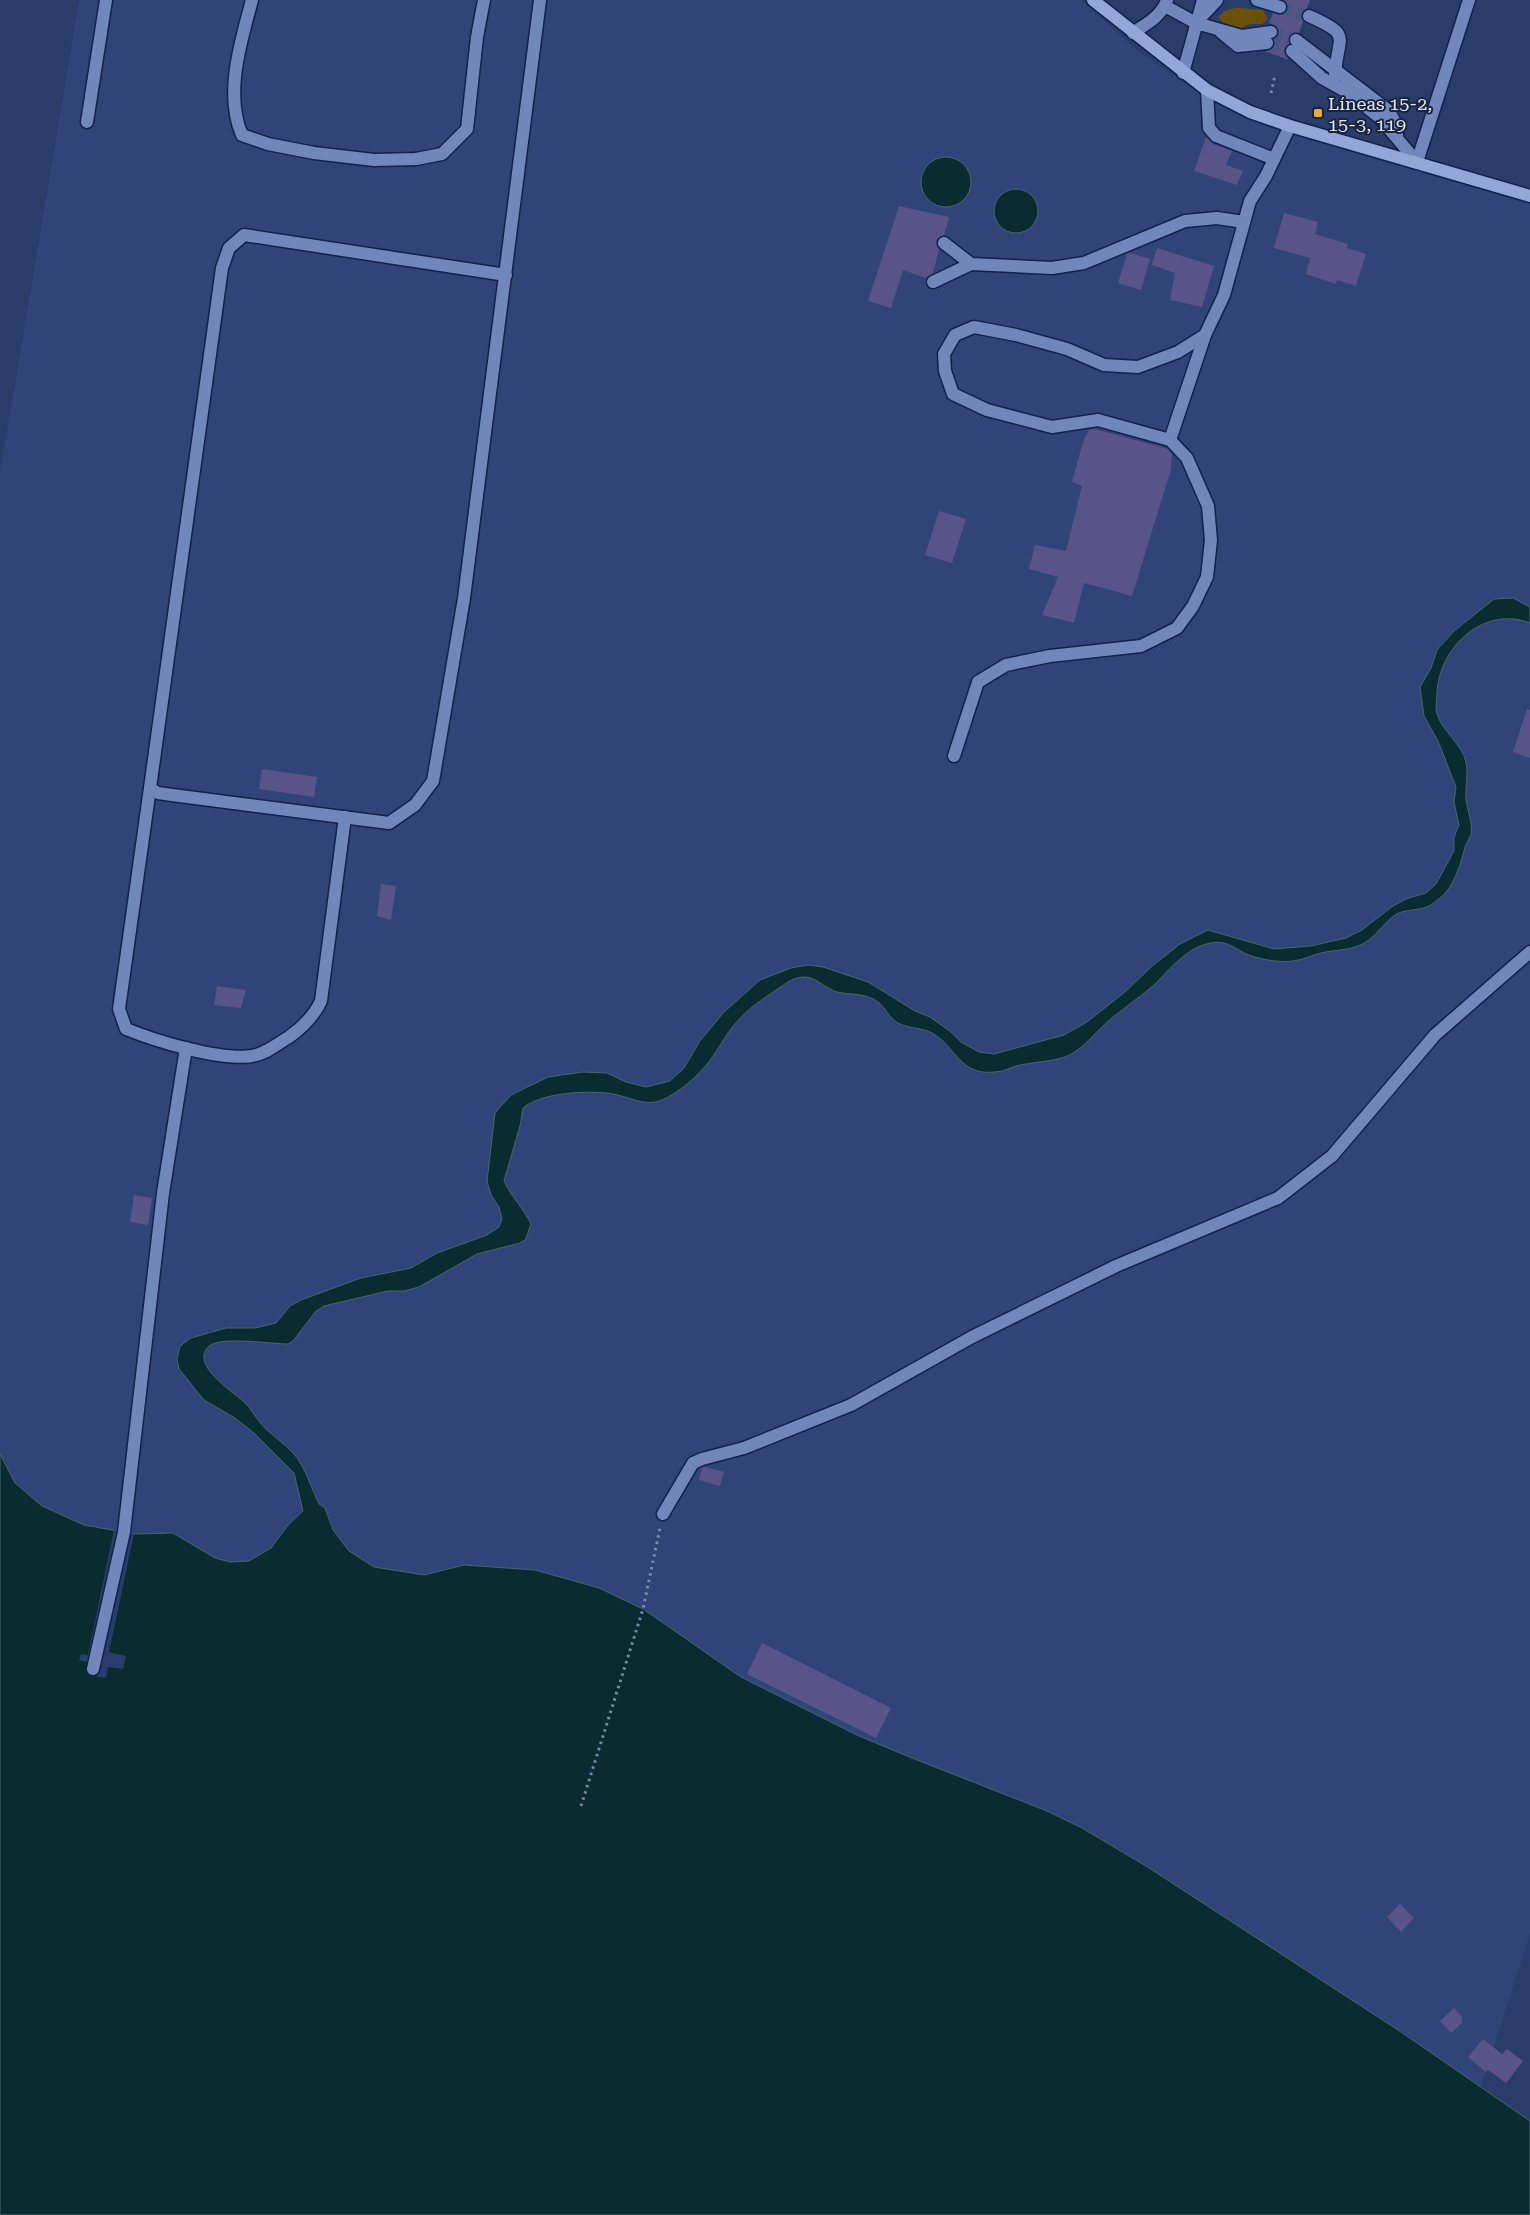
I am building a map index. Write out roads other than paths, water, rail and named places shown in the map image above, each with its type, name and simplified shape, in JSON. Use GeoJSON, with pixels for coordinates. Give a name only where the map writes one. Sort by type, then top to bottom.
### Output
{"type":"FeatureCollection","features":[{"type":"Feature","properties":{"kind":"main road"},"geometry":{"type":"LineString","coordinates":[[1094,0],[1183,73],[1207,90],[1250,112],[1290,126],[1530,196]]}},
{"type":"Feature","properties":{"kind":"street"},"geometry":{"type":"LineString","coordinates":[[87,122],[106,0]]}},
{"type":"Feature","properties":{"kind":"street"},"geometry":{"type":"LineString","coordinates":[[252,0],[240,46],[235,84],[236,121],[242,135],[268,144],[314,153],[374,160],[416,159],[442,154],[467,129],[477,36],[484,0]]}},
{"type":"Feature","properties":{"kind":"street"},"geometry":{"type":"LineString","coordinates":[[150,788],[158,793],[388,823],[415,805],[433,782],[464,598],[540,0]]}},
{"type":"Feature","properties":{"kind":"street"},"geometry":{"type":"LineString","coordinates":[[1183,73],[1203,0]]}},
{"type":"Feature","properties":{"kind":"street"},"geometry":{"type":"LineString","coordinates":[[1196,23],[1217,0]]}},
{"type":"Feature","properties":{"kind":"street"},"geometry":{"type":"LineString","coordinates":[[1257,0],[1280,7]]}},
{"type":"Feature","properties":{"kind":"street"},"geometry":{"type":"LineString","coordinates":[[1417,162],[1469,0]]}},
{"type":"Feature","properties":{"kind":"street"},"geometry":{"type":"LineString","coordinates":[[1133,33],[1155,18],[1166,3],[1196,23],[1242,36],[1269,37]]}},
{"type":"Feature","properties":{"kind":"street"},"geometry":{"type":"LineString","coordinates":[[1310,16],[1332,26],[1340,34],[1341,44],[1334,84]]}},
{"type":"Feature","properties":{"kind":"street"},"geometry":{"type":"LineString","coordinates":[[1397,136],[1397,126],[1389,111],[1335,71],[1294,46],[1322,78],[1334,84],[1379,117],[1417,162]]}},
{"type":"Feature","properties":{"kind":"street"},"geometry":{"type":"LineString","coordinates":[[1207,90],[1209,128],[1216,136],[1229,143],[1274,159]]}},
{"type":"Feature","properties":{"kind":"street"},"geometry":{"type":"LineString","coordinates":[[1170,440],[1205,335],[1224,295],[1250,201],[1266,176],[1290,126]]}},
{"type":"Feature","properties":{"kind":"street"},"geometry":{"type":"LineString","coordinates":[[933,282],[971,264],[1052,268],[1084,263],[1185,221],[1217,218],[1244,222]]}},
{"type":"Feature","properties":{"kind":"street"},"geometry":{"type":"LineString","coordinates":[[345,817],[321,1000],[315,1014],[293,1034],[267,1051],[253,1056],[237,1057],[186,1048],[149,1038],[126,1029],[119,1009],[222,268],[229,248],[244,235],[506,274]]}},
{"type":"Feature","properties":{"kind":"street"},"geometry":{"type":"LineString","coordinates":[[944,243],[971,264]]}},
{"type":"Feature","properties":{"kind":"street"},"geometry":{"type":"LineString","coordinates":[[954,756],[978,682],[1006,665],[1050,656],[1140,646],[1177,628],[1192,606],[1207,577],[1211,540],[1208,506],[1186,458],[1170,440],[1098,420],[1052,427],[987,410],[953,394],[945,372],[944,354],[955,335],[974,326],[1067,349],[1104,365],[1138,367],[1178,352],[1205,335]]}},
{"type":"Feature","properties":{"kind":"street"},"geometry":{"type":"LineString","coordinates":[[663,1514],[693,1463],[702,1458],[744,1448],[851,1405],[972,1337],[1116,1266],[1278,1198],[1332,1156],[1435,1035],[1530,952]]}},
{"type":"Feature","properties":{"kind":"street"},"geometry":{"type":"LineString","coordinates":[[93,1669],[124,1532],[163,1193],[186,1048]]}},
{"type":"Feature","properties":{"kind":"tunnel"},"geometry":{"type":"LineString","coordinates":[[1280,7],[1309,16]]}},
{"type":"Feature","properties":{"kind":"tunnel"},"geometry":{"type":"LineString","coordinates":[[1271,32],[1296,40]]}},
{"type":"Feature","properties":{"kind":"tunnel"},"geometry":{"type":"LineString","coordinates":[[1267,43],[1292,51]]}},
{"type":"Feature","properties":{"kind":"place","name":"Líneas 15-2, 15-3, 119"},"geometry":{"type":"Point","coordinates":[1318,113]}}]}
